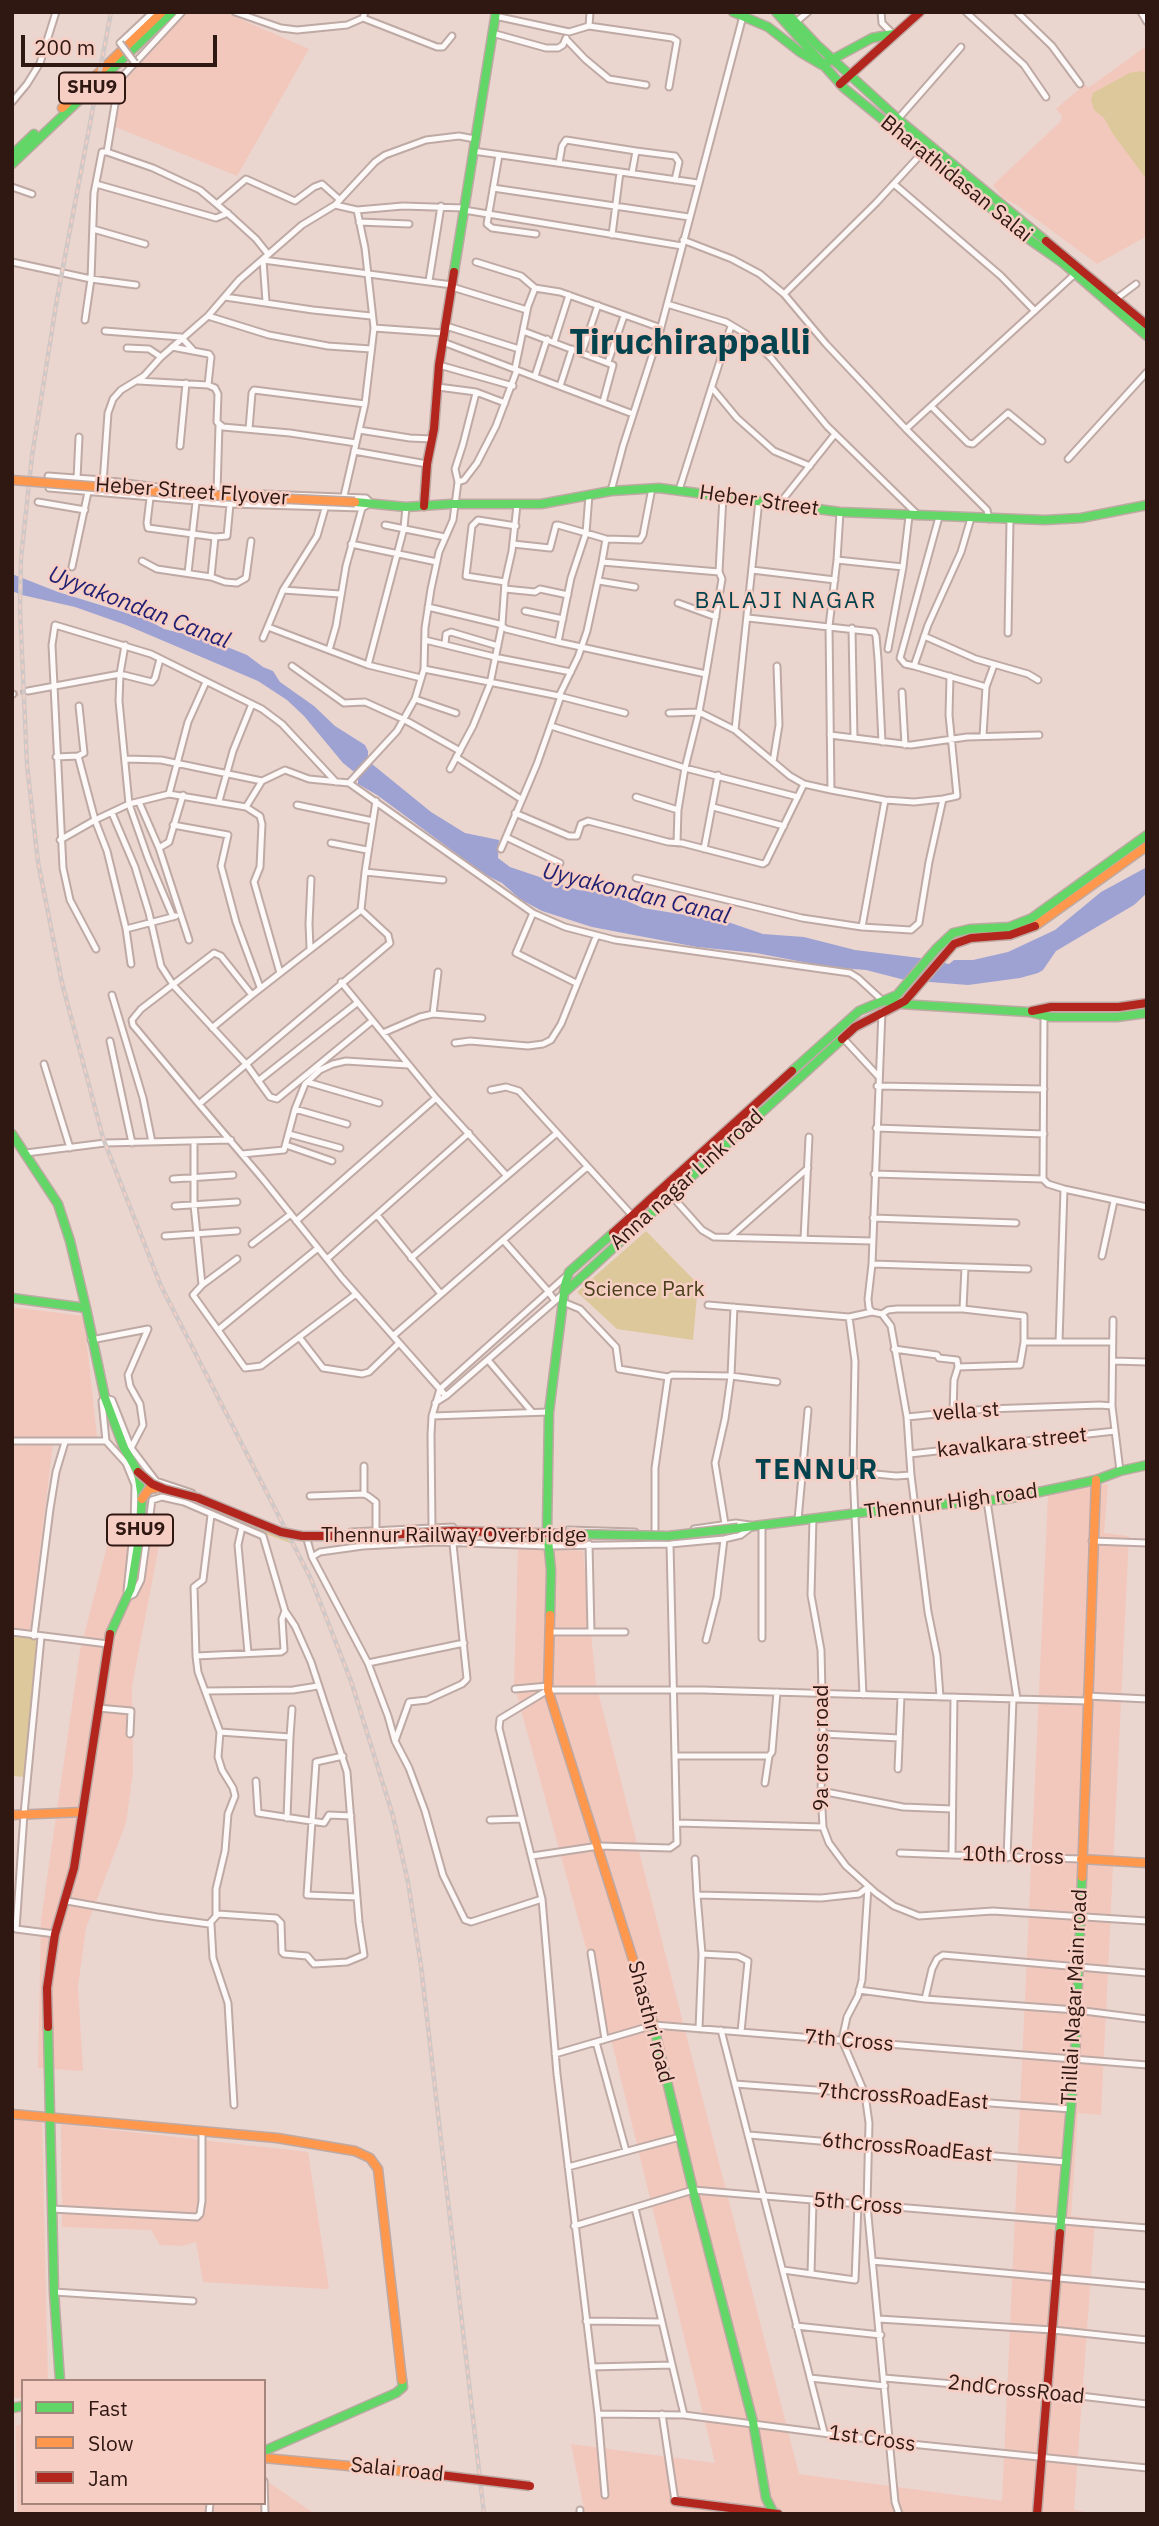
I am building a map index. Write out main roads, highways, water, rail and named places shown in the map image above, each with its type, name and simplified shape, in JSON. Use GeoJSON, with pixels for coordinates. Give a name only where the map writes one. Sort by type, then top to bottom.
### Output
{"type":"FeatureCollection","features":[{"type":"Feature","properties":{"kind":"main road","name":"SHU9"},"geometry":{"type":"LineString","coordinates":[[12,155],[162,12]]}},
{"type":"Feature","properties":{"kind":"main road","name":"SHU9"},"geometry":{"type":"LineString","coordinates":[[12,164],[172,12]]}},
{"type":"Feature","properties":{"kind":"main road"},"geometry":{"type":"LineString","coordinates":[[733,12],[768,27],[822,65],[872,38],[893,34]]}},
{"type":"Feature","properties":{"kind":"main road","name":"Bharathidasan Salai"},"geometry":{"type":"LineString","coordinates":[[776,12],[840,85],[1147,325]]}},
{"type":"Feature","properties":{"kind":"main road","name":"Bharathidasan Salai"},"geometry":{"type":"LineString","coordinates":[[786,12],[833,60],[898,119],[1147,336]]}},
{"type":"Feature","properties":{"kind":"main road"},"geometry":{"type":"LineString","coordinates":[[840,85],[920,12]]}},
{"type":"Feature","properties":{"kind":"main road"},"geometry":{"type":"LineString","coordinates":[[424,506],[439,365],[496,14]]}},
{"type":"Feature","properties":{"kind":"main road","name":"Heber Street Flyover"},"geometry":{"type":"LineString","coordinates":[[12,480],[187,495],[371,503]]}},
{"type":"Feature","properties":{"kind":"main road","name":"Heber Street"},"geometry":{"type":"LineString","coordinates":[[371,503],[406,507],[541,504],[611,491],[652,488],[840,512],[1010,520],[1082,518],[1147,505]]}},
{"type":"Feature","properties":{"kind":"main road"},"geometry":{"type":"LineString","coordinates":[[560,1299],[569,1272],[848,1020],[859,1012],[897,995],[946,939],[960,930],[1009,927],[1032,918],[1147,835]]}},
{"type":"Feature","properties":{"kind":"main road","name":"Anna nagar Link road"},"geometry":{"type":"LineString","coordinates":[[560,1299],[670,1194],[843,1038],[866,1020],[901,1004],[945,952],[963,940],[1010,935],[1035,926],[1147,846]]}},
{"type":"Feature","properties":{"kind":"main road","name":"Anna nagar Link road"},"geometry":{"type":"LineString","coordinates":[[885,1001],[1029,1012],[1044,1016],[1117,1017],[1147,1013]]}},
{"type":"Feature","properties":{"kind":"main road"},"geometry":{"type":"LineString","coordinates":[[1029,1012],[1051,1007],[1119,1007],[1147,1003]]}},
{"type":"Feature","properties":{"kind":"main road","name":"SHU9"},"geometry":{"type":"LineString","coordinates":[[12,1134],[58,1204],[71,1241],[105,1398],[124,1448],[140,1469],[142,1499],[131,1588],[108,1644],[83,1812],[66,1901],[55,1934],[47,1988],[54,2292],[60,2379]]}},
{"type":"Feature","properties":{"kind":"main road"},"geometry":{"type":"LineString","coordinates":[[12,1298],[86,1308]]}},
{"type":"Feature","properties":{"kind":"main road","name":"Shasthri road"},"geometry":{"type":"LineString","coordinates":[[560,1299],[549,1412],[547,1530],[551,1570],[548,1688],[654,2025],[692,2190],[753,2422],[766,2498],[775,2514]]}},
{"type":"Feature","properties":{"kind":"main road","name":"Thennur High road"},"geometry":{"type":"LineString","coordinates":[[757,1526],[914,1506],[1006,1499],[1096,1480],[1147,1465]]}},
{"type":"Feature","properties":{"kind":"main road","name":"Thennur Railway Overbridge"},"geometry":{"type":"LineString","coordinates":[[140,1469],[152,1484],[163,1489],[198,1499],[281,1532],[302,1536],[370,1536],[452,1531],[668,1536],[757,1526]]}},
{"type":"Feature","properties":{"kind":"main road","name":"Thillai Nagar Main road"},"geometry":{"type":"LineString","coordinates":[[1037,2514],[1075,2059],[1096,1480]]}},
{"type":"Feature","properties":{"kind":"main road"},"geometry":{"type":"LineString","coordinates":[[142,1499],[149,1489],[163,1489]]}},
{"type":"Feature","properties":{"kind":"main road"},"geometry":{"type":"LineString","coordinates":[[12,1815],[83,1812]]}},
{"type":"Feature","properties":{"kind":"main road","name":"10th Cross"},"geometry":{"type":"LineString","coordinates":[[1081,1859],[1147,1864]]}},
{"type":"Feature","properties":{"kind":"main road"},"geometry":{"type":"LineString","coordinates":[[12,2114],[276,2138],[355,2151],[370,2158],[378,2169],[403,2387],[396,2393],[266,2450]]}},
{"type":"Feature","properties":{"kind":"main road","name":"Salai road"},"geometry":{"type":"LineString","coordinates":[[266,2458],[530,2486]]}},
{"type":"Feature","properties":{"kind":"main road"},"geometry":{"type":"LineString","coordinates":[[675,2501],[775,2514]]}},
{"type":"Feature","properties":{"kind":"water"},"geometry":{"type":"Polygon","coordinates":[[[12,574],[58,592],[146,619],[164,629],[210,640],[247,655],[273,671],[280,682],[314,706],[335,726],[365,745],[372,764],[431,812],[465,833],[499,840],[498,858],[510,867],[578,890],[609,893],[643,908],[728,922],[763,934],[804,937],[855,950],[949,964],[954,960],[973,960],[1008,952],[1055,930],[1101,892],[1147,867],[1147,893],[1134,905],[1056,951],[1038,973],[968,985],[905,980],[866,970],[697,947],[592,927],[542,911],[520,899],[502,883],[484,874],[358,784],[358,775],[343,763],[304,716],[287,700],[258,681],[126,625],[75,607],[12,591],[12,574]]]}},
{"type":"Feature","properties":{"kind":"tunnel"},"geometry":{"type":"LineString","coordinates":[[13,694],[28,691]]}},
{"type":"Feature","properties":{"kind":"railway"},"geometry":{"type":"LineString","coordinates":[[111,12],[57,299],[32,456],[21,558],[20,608],[27,765],[38,862],[62,983],[103,1138],[161,1286],[311,1579],[351,1681],[393,1816],[408,1882],[421,1966],[484,2514]]}},
{"type":"Feature","properties":{"kind":"district","name":"Tiruchirappalli"},"geometry":{"type":"Point","coordinates":[690,344]}},
{"type":"Feature","properties":{"kind":"district","name":"BALAJI NAGAR"},"geometry":{"type":"Point","coordinates":[786,601]}},
{"type":"Feature","properties":{"kind":"district","name":"TENNUR"},"geometry":{"type":"Point","coordinates":[817,1471]}},
{"type":"Feature","properties":{"kind":"water label","name":"Uyyakondan Canal"},"geometry":{"type":"Point","coordinates":[139,608]}},
{"type":"Feature","properties":{"kind":"water label","name":"Uyyakondan Canal"},"geometry":{"type":"Point","coordinates":[636,894]}},
{"type":"Feature","properties":{"kind":"park label","name":"Science Park"},"geometry":{"type":"Point","coordinates":[644,1290]}}]}
